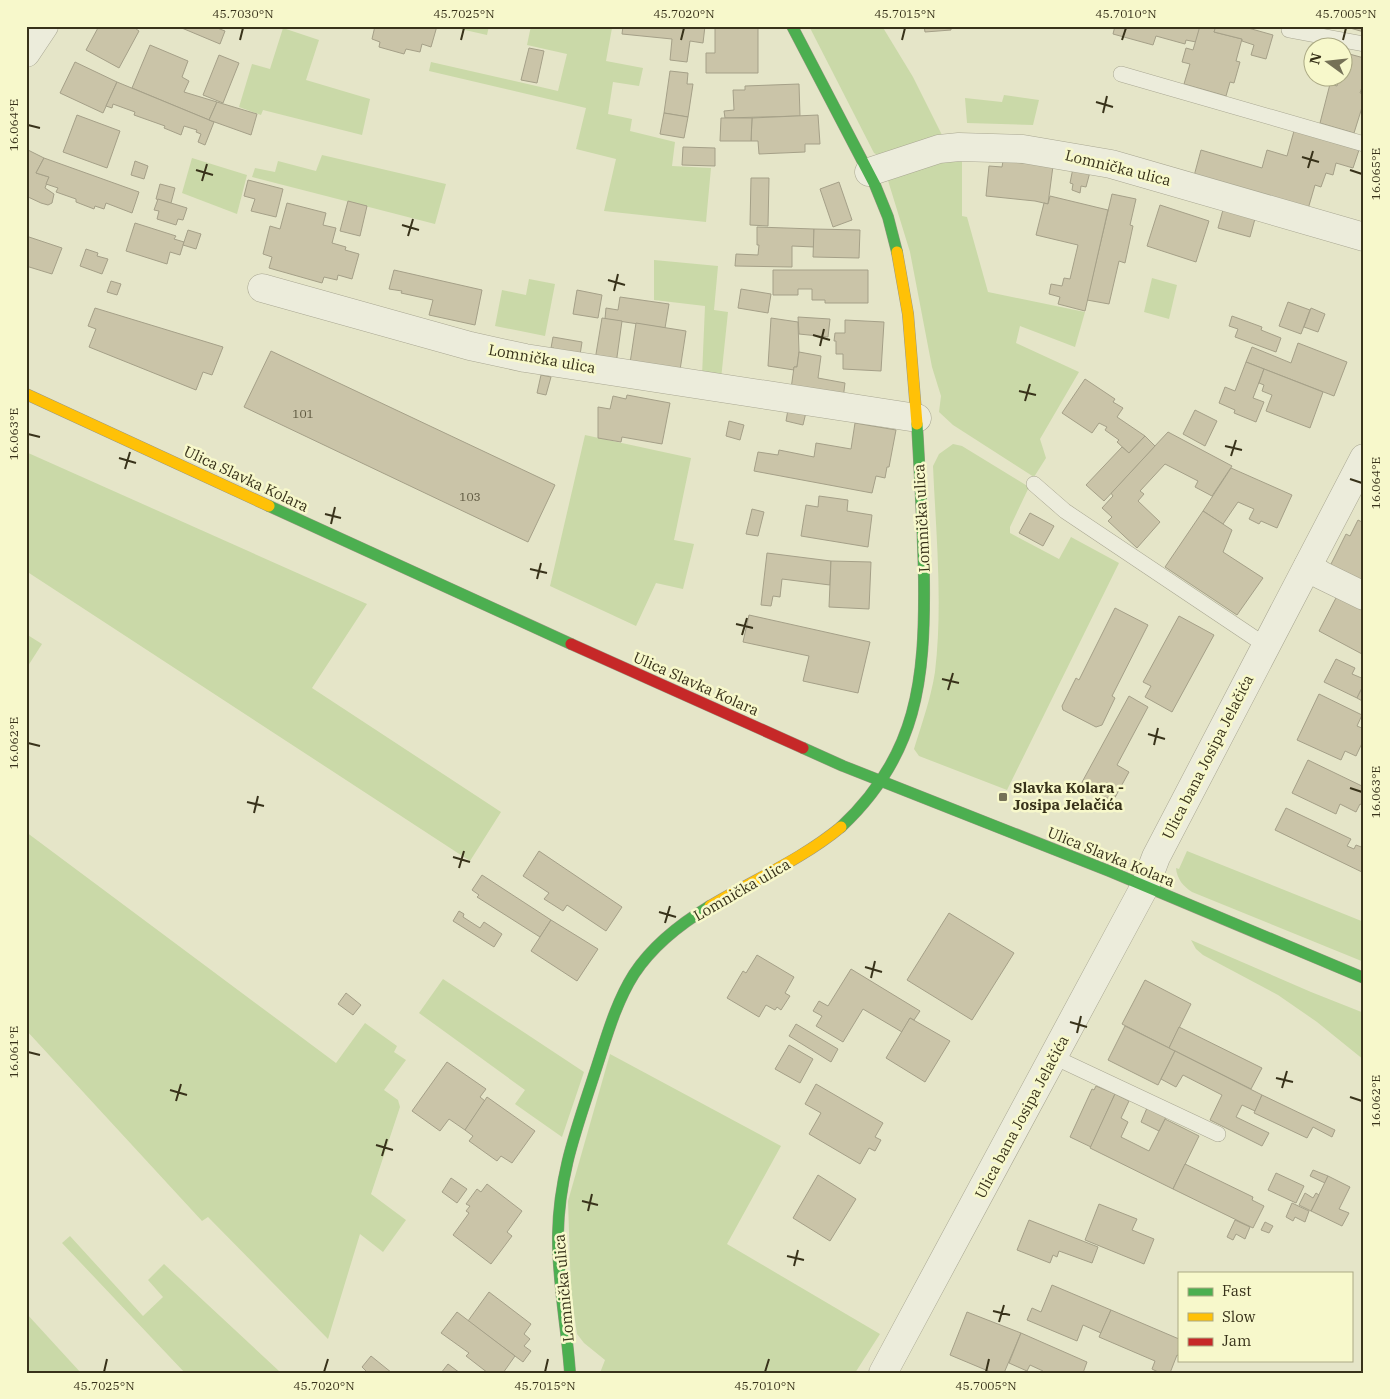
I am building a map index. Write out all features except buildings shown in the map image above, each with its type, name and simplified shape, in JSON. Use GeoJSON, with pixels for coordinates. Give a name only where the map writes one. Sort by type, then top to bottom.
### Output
{"type":"FeatureCollection","features":[{"type":"Feature","properties":{"kind":"street"},"geometry":{"type":"LineString","coordinates":[[26,53],[44,26]]}},
{"type":"Feature","properties":{"kind":"street","name":"Lomnička ulica"},"geometry":{"type":"LineString","coordinates":[[570,1373],[568,1337],[558,1255],[559,1202],[562,1178],[584,1104],[613,1018],[622,998],[634,975],[655,948],[680,926],[713,904],[802,855],[846,822],[881,782],[894,759],[907,729],[915,703],[921,670],[925,579],[917,418],[911,338],[897,253],[884,205],[792,26]]}},
{"type":"Feature","properties":{"kind":"street","name":"Lomnička ulica"},"geometry":{"type":"LineString","coordinates":[[868,172],[939,149],[959,147],[1023,148],[1111,164],[1364,237]]}},
{"type":"Feature","properties":{"kind":"street","name":"Lomnička ulica"},"geometry":{"type":"LineString","coordinates":[[262,288],[470,346],[525,358],[917,418]]}},
{"type":"Feature","properties":{"kind":"street","name":"Ulica Slavka Kolara"},"geometry":{"type":"LineString","coordinates":[[26,394],[513,618],[881,782],[1145,886],[1364,978]]}},
{"type":"Feature","properties":{"kind":"street","name":"Ulica bana Josipa Jelačića"},"geometry":{"type":"LineString","coordinates":[[883,1373],[1145,886],[1156,858],[1265,645],[1364,458]]}},
{"type":"Feature","properties":{"kind":"street"},"geometry":{"type":"LineString","coordinates":[[1308,566],[1321,575],[1364,596]]}},
{"type":"Feature","properties":{"kind":"lane"},"geometry":{"type":"LineString","coordinates":[[1289,30],[1364,44]]}},
{"type":"Feature","properties":{"kind":"lane"},"geometry":{"type":"LineString","coordinates":[[1121,74],[1364,144]]}},
{"type":"Feature","properties":{"kind":"lane"},"geometry":{"type":"LineString","coordinates":[[1034,484],[1065,511],[1265,645]]}},
{"type":"Feature","properties":{"kind":"lane"},"geometry":{"type":"LineString","coordinates":[[1054,1057],[1218,1134]]}},
{"type":"Feature","properties":{"kind":"green space"},"geometry":{"type":"Polygon","coordinates":[[[456,26],[489,26],[487,35],[456,28],[456,26]]]}},
{"type":"Feature","properties":{"kind":"green space"},"geometry":{"type":"Polygon","coordinates":[[[531,26],[605,26],[612,28],[606,61],[643,68],[639,86],[613,82],[608,114],[632,119],[630,131],[675,142],[672,166],[711,168],[706,222],[604,211],[616,159],[576,149],[586,108],[429,71],[431,62],[558,91],[567,54],[527,45],[531,26]]]}},
{"type":"Feature","properties":{"kind":"green space"},"geometry":{"type":"Polygon","coordinates":[[[809,26],[882,26],[913,77],[945,141],[882,157],[874,153],[809,26]]]}},
{"type":"Feature","properties":{"kind":"green space"},"geometry":{"type":"Polygon","coordinates":[[[283,28],[319,40],[306,80],[370,99],[362,135],[263,110],[261,115],[239,107],[252,64],[270,69],[283,28]]]}},
{"type":"Feature","properties":{"kind":"green space"},"geometry":{"type":"Polygon","coordinates":[[[1004,95],[1039,100],[1033,125],[967,123],[965,98],[1002,102],[1004,95]]]}},
{"type":"Feature","properties":{"kind":"green space"},"geometry":{"type":"Polygon","coordinates":[[[962,154],[962,216],[967,217],[988,292],[1085,312],[1075,347],[1020,326],[1016,343],[1079,372],[1040,439],[1046,458],[1034,477],[953,425],[939,412],[941,396],[932,367],[910,252],[886,174],[962,154]]]}},
{"type":"Feature","properties":{"kind":"green space"},"geometry":{"type":"Polygon","coordinates":[[[322,155],[446,184],[435,224],[252,177],[255,168],[275,172],[278,161],[316,171],[322,155]]]}},
{"type":"Feature","properties":{"kind":"green space"},"geometry":{"type":"Polygon","coordinates":[[[192,158],[247,175],[237,214],[182,193],[192,158]]]}},
{"type":"Feature","properties":{"kind":"green space"},"geometry":{"type":"Polygon","coordinates":[[[654,260],[718,266],[714,310],[728,312],[721,379],[702,376],[705,306],[654,300],[654,260]]]}},
{"type":"Feature","properties":{"kind":"green space"},"geometry":{"type":"Polygon","coordinates":[[[1152,278],[1177,285],[1169,319],[1144,312],[1152,278]]]}},
{"type":"Feature","properties":{"kind":"green space"},"geometry":{"type":"Polygon","coordinates":[[[529,279],[555,284],[545,336],[495,326],[502,290],[526,295],[529,279]]]}},
{"type":"Feature","properties":{"kind":"green space"},"geometry":{"type":"Polygon","coordinates":[[[585,435],[691,458],[674,540],[694,544],[683,589],[656,583],[636,626],[550,586],[585,435]]]}},
{"type":"Feature","properties":{"kind":"green space"},"geometry":{"type":"Polygon","coordinates":[[[953,444],[962,446],[1029,487],[1010,527],[1010,533],[1059,559],[1071,537],[1119,563],[1007,790],[919,756],[914,749],[931,691],[937,646],[938,569],[933,466],[939,454],[953,444]]]}},
{"type":"Feature","properties":{"kind":"green space"},"geometry":{"type":"Polygon","coordinates":[[[26,452],[367,604],[312,688],[501,812],[470,861],[26,571],[26,452]]]}},
{"type":"Feature","properties":{"kind":"green space"},"geometry":{"type":"Polygon","coordinates":[[[26,634],[42,644],[26,669],[26,634]]]}},
{"type":"Feature","properties":{"kind":"green space"},"geometry":{"type":"Polygon","coordinates":[[[26,832],[336,1063],[365,1023],[397,1046],[394,1052],[406,1060],[384,1090],[398,1100],[400,1107],[371,1194],[406,1220],[383,1252],[360,1234],[328,1339],[208,1217],[202,1221],[26,1030],[26,832]]]}},
{"type":"Feature","properties":{"kind":"green space"},"geometry":{"type":"Polygon","coordinates":[[[1187,851],[1364,922],[1364,962],[1192,892],[1181,882],[1176,868],[1179,869],[1187,851]]]}},
{"type":"Feature","properties":{"kind":"green space"},"geometry":{"type":"Polygon","coordinates":[[[1191,940],[1364,1013],[1364,1060],[1317,1022],[1278,995],[1203,955],[1196,949],[1191,940]]]}},
{"type":"Feature","properties":{"kind":"green space"},"geometry":{"type":"Polygon","coordinates":[[[443,979],[584,1072],[562,1137],[515,1104],[525,1090],[419,1013],[443,979]]]}},
{"type":"Feature","properties":{"kind":"green space"},"geometry":{"type":"Polygon","coordinates":[[[610,1054],[781,1146],[727,1244],[880,1334],[855,1373],[600,1373],[605,1360],[584,1343],[577,1334],[571,1292],[568,1201],[610,1054]]]}},
{"type":"Feature","properties":{"kind":"green space"},"geometry":{"type":"Polygon","coordinates":[[[70,1236],[143,1316],[163,1297],[148,1280],[164,1264],[279,1371],[277,1373],[185,1373],[62,1243],[70,1236]]]}},
{"type":"Feature","properties":{"kind":"green space"},"geometry":{"type":"Polygon","coordinates":[[[26,1313],[81,1373],[26,1373],[26,1313]]]}},
{"type":"Feature","properties":{"kind":"traffic: fast"},"geometry":{"type":"LineString","coordinates":[[792,26],[875,185],[888,217],[897,252]]}},
{"type":"Feature","properties":{"kind":"traffic: fast"},"geometry":{"type":"LineString","coordinates":[[841,827],[867,800],[887,772],[912,714],[918,683],[924,616],[924,580],[917,424]]}},
{"type":"Feature","properties":{"kind":"traffic: fast"},"geometry":{"type":"LineString","coordinates":[[269,506],[571,644]]}},
{"type":"Feature","properties":{"kind":"traffic: fast"},"geometry":{"type":"LineString","coordinates":[[803,748],[843,766],[1109,871],[1364,978]]}},
{"type":"Feature","properties":{"kind":"traffic: fast"},"geometry":{"type":"LineString","coordinates":[[570,1373],[558,1251],[559,1212],[570,1152],[612,1022],[627,985],[641,963],[658,944],[688,920],[710,906]]}},
{"type":"Feature","properties":{"kind":"traffic: slow"},"geometry":{"type":"LineString","coordinates":[[897,252],[908,314],[917,424]]}},
{"type":"Feature","properties":{"kind":"traffic: slow"},"geometry":{"type":"LineString","coordinates":[[26,394],[269,506]]}},
{"type":"Feature","properties":{"kind":"traffic: slow"},"geometry":{"type":"LineString","coordinates":[[710,906],[810,850],[841,827]]}},
{"type":"Feature","properties":{"kind":"traffic: jam"},"geometry":{"type":"LineString","coordinates":[[571,644],[803,748]]}},
{"type":"Feature","properties":{"kind":"place","name":"Slavka Kolara - Josipa Jelačića"},"geometry":{"type":"Point","coordinates":[1003,797]}}]}
